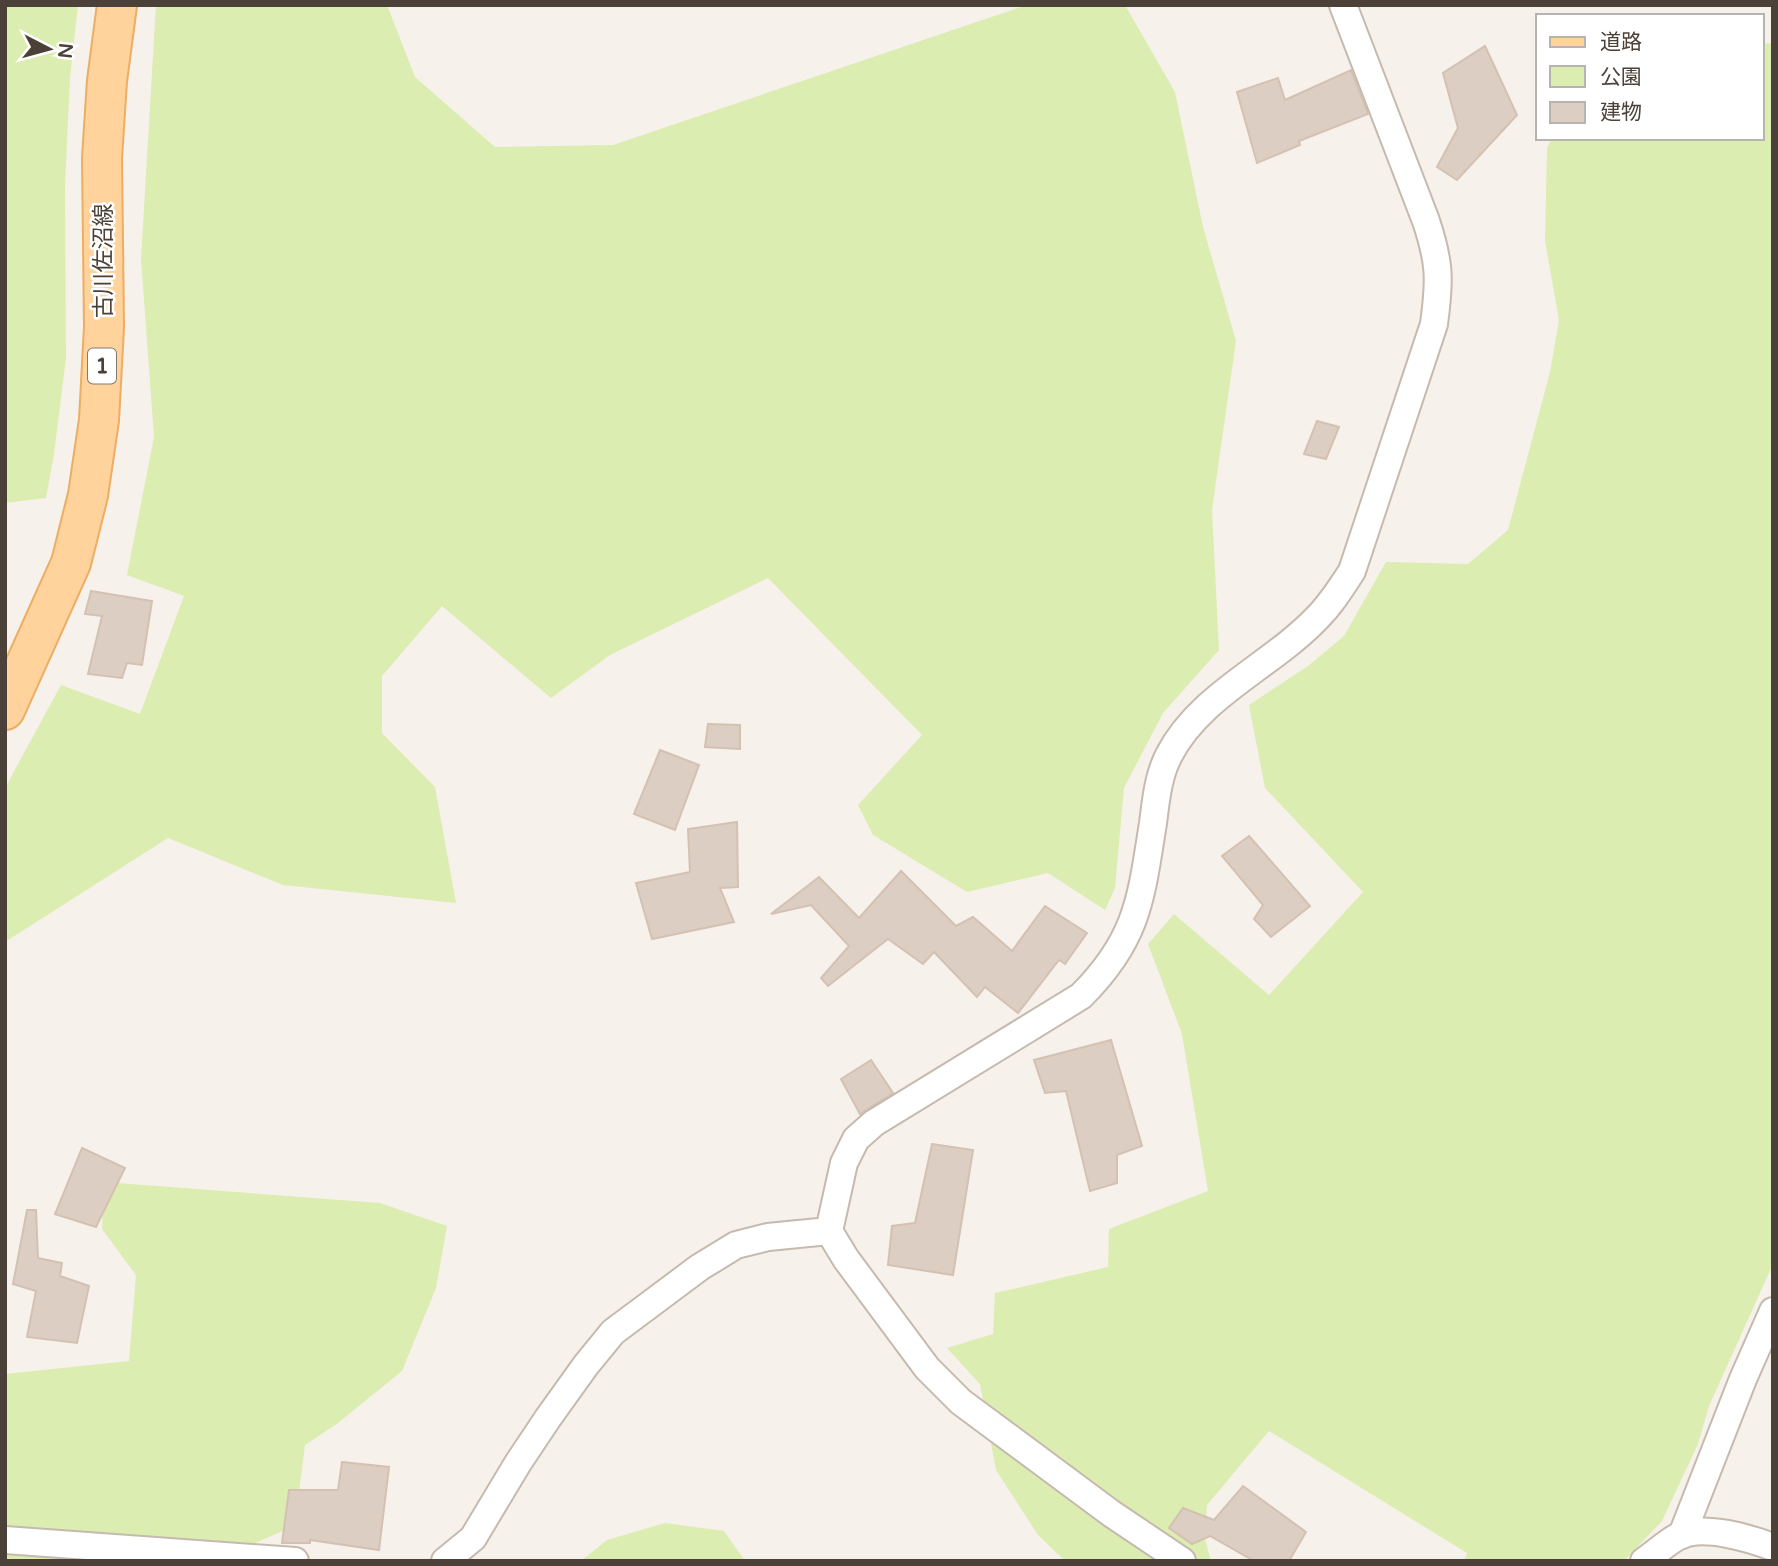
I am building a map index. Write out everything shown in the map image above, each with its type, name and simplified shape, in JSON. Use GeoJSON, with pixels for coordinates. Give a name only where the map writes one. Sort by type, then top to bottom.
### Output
{"type":"FeatureCollection","features":[{"type":"Feature","properties":{"kind":"main road","name":"古川佐沼線"},"geometry":{"type":"LineString","coordinates":[[5,710],[71,563],[88,495],[99,420],[104,327],[102,158],[107,81],[117,5]]}},
{"type":"Feature","properties":{"kind":"street"},"geometry":{"type":"LineString","coordinates":[[1182,1561],[1112,1514],[961,1402],[927,1368],[846,1259],[829,1231],[844,1163],[856,1139],[874,1123],[1081,996],[1103,974],[1120,950],[1135,919],[1159,782],[1168,756],[1199,714],[1315,620],[1336,597],[1352,571],[1434,324],[1439,288],[1437,256],[1426,221],[1343,5]]}},
{"type":"Feature","properties":{"kind":"street"},"geometry":{"type":"LineString","coordinates":[[445,1561],[473,1538],[548,1419],[586,1365],[614,1332],[700,1267],[736,1245],[768,1237],[829,1231]]}},
{"type":"Feature","properties":{"kind":"street"},"geometry":{"type":"LineString","coordinates":[[1682,1535],[1743,1379],[1773,1311]]}},
{"type":"Feature","properties":{"kind":"street"},"geometry":{"type":"LineString","coordinates":[[1644,1561],[1682,1535],[1713,1532],[1745,1537],[1773,1547]]}},
{"type":"Feature","properties":{"kind":"street"},"geometry":{"type":"LineString","coordinates":[[5,1540],[295,1561]]}},
{"type":"Feature","properties":{"kind":"green space"},"geometry":{"type":"Polygon","coordinates":[[[5,5],[78,5],[70,78],[65,186],[66,358],[54,454],[46,498],[5,503],[5,5]]]}},
{"type":"Feature","properties":{"kind":"green space"},"geometry":{"type":"Polygon","coordinates":[[[156,5],[387,5],[415,77],[495,147],[613,145],[1027,5],[1125,5],[1175,92],[1203,227],[1236,341],[1212,510],[1219,650],[1163,713],[1124,788],[1115,888],[1105,910],[1048,873],[967,892],[873,835],[858,805],[922,735],[768,578],[610,655],[551,698],[442,606],[382,676],[382,733],[435,787],[456,903],[283,885],[168,838],[5,942],[5,788],[61,685],[140,714],[184,596],[127,575],[154,437],[141,259],[156,5]]]}},
{"type":"Feature","properties":{"kind":"green space"},"geometry":{"type":"Polygon","coordinates":[[[1773,43],[1773,1264],[1709,1406],[1698,1444],[1662,1521],[1624,1561],[1464,1561],[1467,1553],[1269,1431],[1207,1505],[1205,1539],[1211,1561],[1065,1561],[1038,1535],[996,1470],[980,1384],[947,1348],[993,1334],[995,1293],[1108,1267],[1109,1229],[1208,1191],[1182,1034],[1148,944],[1174,914],[1269,995],[1363,892],[1265,788],[1249,705],[1308,666],[1344,636],[1386,562],[1468,564],[1508,530],[1550,372],[1559,320],[1545,241],[1547,148],[1551,140],[1764,140],[1764,44],[1773,43]]]}},
{"type":"Feature","properties":{"kind":"green space"},"geometry":{"type":"Polygon","coordinates":[[[104,1182],[380,1203],[447,1226],[436,1288],[402,1371],[338,1423],[305,1445],[292,1527],[232,1553],[206,1561],[5,1561],[5,1374],[129,1361],[136,1275],[102,1229],[104,1182]]]}},
{"type":"Feature","properties":{"kind":"green space"},"geometry":{"type":"Polygon","coordinates":[[[665,1523],[724,1531],[745,1561],[581,1561],[607,1540],[665,1523]]]}},
{"type":"Feature","properties":{"kind":"building"},"geometry":{"type":"Polygon","coordinates":[[[1485,46],[1517,115],[1457,180],[1437,167],[1458,128],[1443,73],[1485,46]]]}},
{"type":"Feature","properties":{"kind":"building"},"geometry":{"type":"Polygon","coordinates":[[[1351,70],[1368,114],[1299,141],[1300,145],[1257,163],[1237,92],[1278,78],[1285,100],[1351,70]]]}},
{"type":"Feature","properties":{"kind":"building"},"geometry":{"type":"Polygon","coordinates":[[[1317,421],[1339,427],[1326,459],[1304,454],[1317,421]]]}},
{"type":"Feature","properties":{"kind":"building"},"geometry":{"type":"Polygon","coordinates":[[[91,591],[152,601],[142,665],[127,663],[122,678],[88,674],[102,616],[85,614],[91,591]]]}},
{"type":"Feature","properties":{"kind":"building"},"geometry":{"type":"Polygon","coordinates":[[[708,724],[740,725],[740,749],[705,747],[708,724]]]}},
{"type":"Feature","properties":{"kind":"building"},"geometry":{"type":"Polygon","coordinates":[[[660,750],[699,765],[675,830],[634,814],[660,750]]]}},
{"type":"Feature","properties":{"kind":"building"},"geometry":{"type":"Polygon","coordinates":[[[737,822],[738,887],[720,888],[734,922],[652,939],[636,883],[690,872],[688,829],[737,822]]]}},
{"type":"Feature","properties":{"kind":"building"},"geometry":{"type":"Polygon","coordinates":[[[1249,836],[1310,906],[1271,937],[1254,919],[1263,905],[1222,856],[1249,836]]]}},
{"type":"Feature","properties":{"kind":"building"},"geometry":{"type":"Polygon","coordinates":[[[901,871],[956,926],[973,917],[1012,951],[1045,906],[1087,933],[1065,964],[1059,960],[1018,1013],[985,987],[977,997],[934,952],[923,964],[888,939],[828,986],[821,978],[849,946],[811,905],[771,914],[819,877],[859,918],[901,871]]]}},
{"type":"Feature","properties":{"kind":"building"},"geometry":{"type":"Polygon","coordinates":[[[1111,1040],[1142,1146],[1117,1155],[1117,1183],[1090,1191],[1066,1091],[1045,1093],[1034,1060],[1111,1040]]]}},
{"type":"Feature","properties":{"kind":"building"},"geometry":{"type":"Polygon","coordinates":[[[871,1060],[893,1093],[860,1114],[841,1079],[871,1060]]]}},
{"type":"Feature","properties":{"kind":"building"},"geometry":{"type":"Polygon","coordinates":[[[932,1144],[973,1150],[953,1275],[888,1265],[892,1226],[915,1223],[932,1144]]]}},
{"type":"Feature","properties":{"kind":"building"},"geometry":{"type":"Polygon","coordinates":[[[82,1148],[125,1168],[96,1227],[55,1214],[82,1148]]]}},
{"type":"Feature","properties":{"kind":"building"},"geometry":{"type":"Polygon","coordinates":[[[27,1210],[36,1210],[38,1258],[62,1263],[60,1276],[89,1286],[77,1343],[27,1337],[36,1291],[13,1284],[27,1210]]]}},
{"type":"Feature","properties":{"kind":"building"},"geometry":{"type":"Polygon","coordinates":[[[342,1462],[389,1467],[379,1550],[310,1540],[310,1543],[282,1543],[289,1490],[338,1490],[342,1462]]]}},
{"type":"Feature","properties":{"kind":"building"},"geometry":{"type":"Polygon","coordinates":[[[1243,1486],[1306,1532],[1289,1561],[1254,1561],[1210,1536],[1192,1544],[1169,1528],[1183,1508],[1214,1520],[1243,1486]]]}}]}
